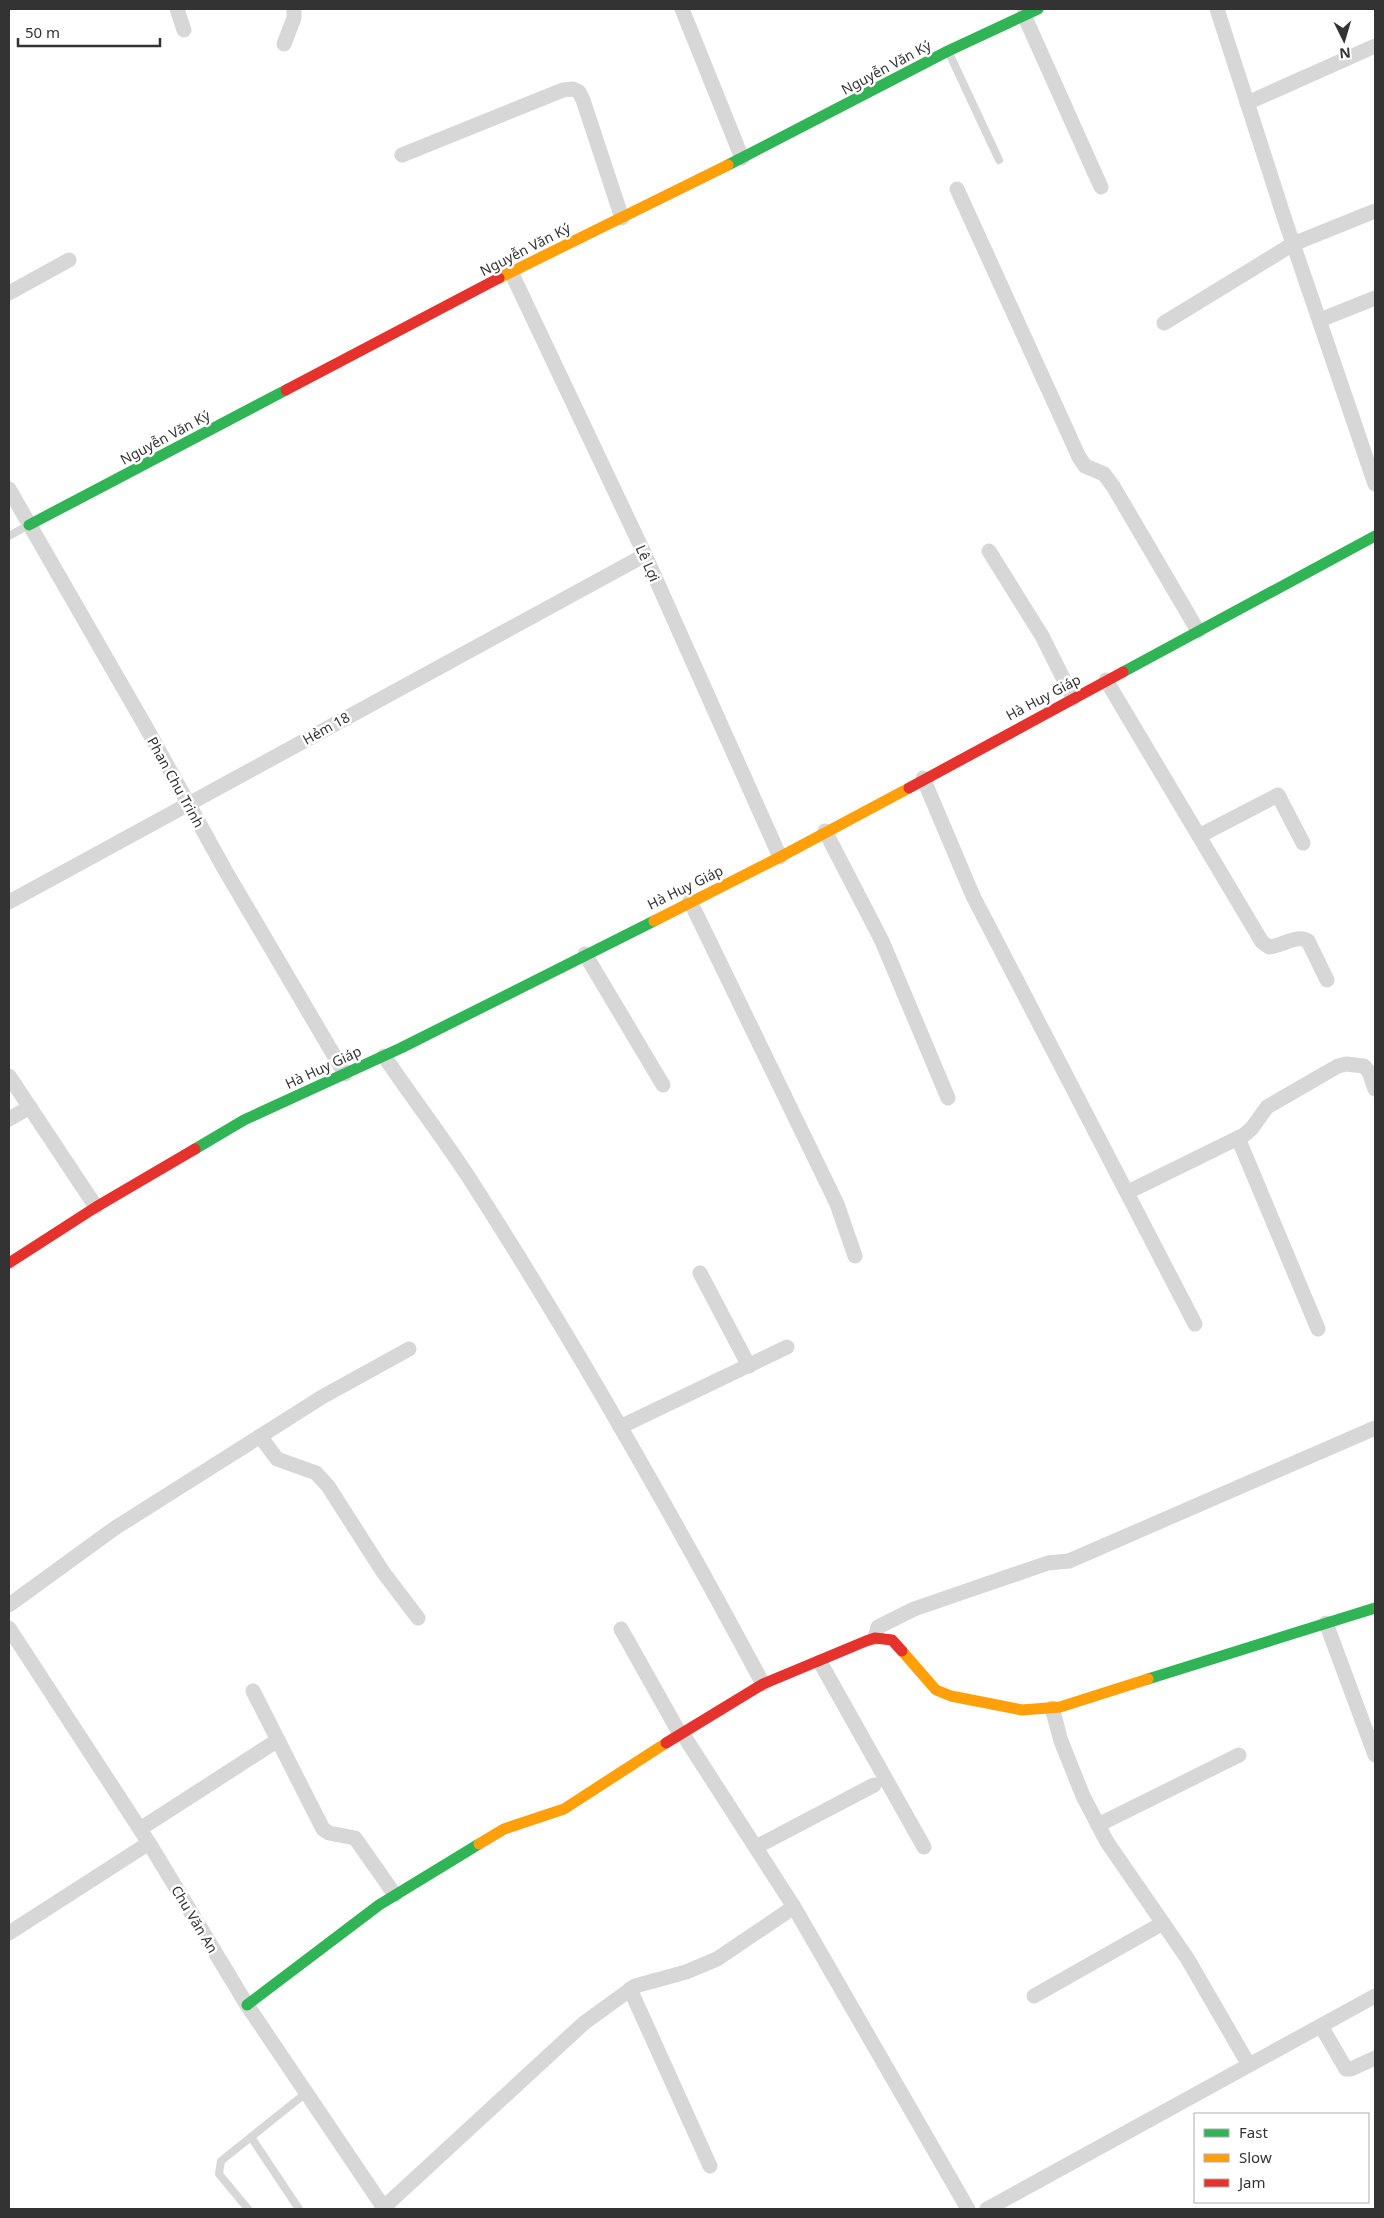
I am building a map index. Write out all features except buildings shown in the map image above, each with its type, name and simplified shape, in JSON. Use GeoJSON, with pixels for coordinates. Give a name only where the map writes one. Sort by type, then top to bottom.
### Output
{"type":"FeatureCollection","features":[{"type":"Feature","properties":{"kind":"street"},"geometry":{"type":"LineString","coordinates":[[177,9],[184,30]]}},
{"type":"Feature","properties":{"kind":"street"},"geometry":{"type":"LineString","coordinates":[[284,44],[294,18],[294,9]]}},
{"type":"Feature","properties":{"kind":"street"},"geometry":{"type":"LineString","coordinates":[[682,9],[742,158]]}},
{"type":"Feature","properties":{"kind":"street","name":"Nguyễn Văn Ký"},"geometry":{"type":"LineString","coordinates":[[29,525],[511,272],[742,158],[948,51],[1038,9]]}},
{"type":"Feature","properties":{"kind":"street"},"geometry":{"type":"LineString","coordinates":[[1217,9],[1293,244],[1375,484]]}},
{"type":"Feature","properties":{"kind":"street"},"geometry":{"type":"LineString","coordinates":[[1024,15],[1101,186]]}},
{"type":"Feature","properties":{"kind":"street"},"geometry":{"type":"LineString","coordinates":[[1247,102],[1375,46]]}},
{"type":"Feature","properties":{"kind":"street"},"geometry":{"type":"LineString","coordinates":[[402,155],[563,90],[573,89],[579,92],[583,100],[622,218]]}},
{"type":"Feature","properties":{"kind":"street"},"geometry":{"type":"LineString","coordinates":[[957,189],[1079,457],[1085,466],[1104,474],[1113,486],[1198,631]]}},
{"type":"Feature","properties":{"kind":"street"},"geometry":{"type":"LineString","coordinates":[[1164,323],[1293,244],[1375,211]]}},
{"type":"Feature","properties":{"kind":"street"},"geometry":{"type":"LineString","coordinates":[[9,293],[69,260]]}},
{"type":"Feature","properties":{"kind":"street","name":"Lê Lợi"},"geometry":{"type":"LineString","coordinates":[[511,272],[645,555],[780,857]]}},
{"type":"Feature","properties":{"kind":"street"},"geometry":{"type":"LineString","coordinates":[[1320,320],[1375,298]]}},
{"type":"Feature","properties":{"kind":"street","name":"Phan Chu Trinh"},"geometry":{"type":"LineString","coordinates":[[9,489],[225,870],[345,1074]]}},
{"type":"Feature","properties":{"kind":"street","name":"Hà Huy Giáp"},"geometry":{"type":"LineString","coordinates":[[9,1263],[96,1207],[244,1120],[384,1056],[780,857],[923,778],[1375,536]]}},
{"type":"Feature","properties":{"kind":"street"},"geometry":{"type":"LineString","coordinates":[[989,551],[1042,636],[1073,698]]}},
{"type":"Feature","properties":{"kind":"street","name":"Hẻm 18"},"geometry":{"type":"LineString","coordinates":[[9,902],[645,555]]}},
{"type":"Feature","properties":{"kind":"street"},"geometry":{"type":"LineString","coordinates":[[1106,680],[1262,942],[1269,948],[1278,947],[1297,938],[1308,941],[1328,980]]}},
{"type":"Feature","properties":{"kind":"street"},"geometry":{"type":"LineString","coordinates":[[923,778],[974,896],[1196,1324]]}},
{"type":"Feature","properties":{"kind":"street"},"geometry":{"type":"LineString","coordinates":[[1199,836],[1278,795],[1303,843]]}},
{"type":"Feature","properties":{"kind":"street"},"geometry":{"type":"LineString","coordinates":[[825,831],[882,941],[948,1098]]}},
{"type":"Feature","properties":{"kind":"street"},"geometry":{"type":"LineString","coordinates":[[690,901],[837,1204],[855,1256]]}},
{"type":"Feature","properties":{"kind":"street"},"geometry":{"type":"LineString","coordinates":[[585,954],[663,1085]]}},
{"type":"Feature","properties":{"kind":"street"},"geometry":{"type":"LineString","coordinates":[[384,1056],[472,1183],[620,1427],[679,1527],[763,1684]]}},
{"type":"Feature","properties":{"kind":"street"},"geometry":{"type":"LineString","coordinates":[[1128,1192],[1238,1138],[1252,1128],[1267,1107],[1338,1066],[1346,1064],[1364,1066],[1369,1072],[1375,1089]]}},
{"type":"Feature","properties":{"kind":"street"},"geometry":{"type":"LineString","coordinates":[[9,1076],[96,1207]]}},
{"type":"Feature","properties":{"kind":"street"},"geometry":{"type":"LineString","coordinates":[[9,1119],[30,1106]]}},
{"type":"Feature","properties":{"kind":"street"},"geometry":{"type":"LineString","coordinates":[[1238,1138],[1318,1329]]}},
{"type":"Feature","properties":{"kind":"street"},"geometry":{"type":"LineString","coordinates":[[700,1273],[749,1366]]}},
{"type":"Feature","properties":{"kind":"street"},"geometry":{"type":"LineString","coordinates":[[620,1427],[787,1347]]}},
{"type":"Feature","properties":{"kind":"street"},"geometry":{"type":"LineString","coordinates":[[9,1605],[115,1528],[322,1397],[409,1349]]}},
{"type":"Feature","properties":{"kind":"street"},"geometry":{"type":"LineString","coordinates":[[875,1638],[878,1627],[914,1609],[1048,1563],[1069,1561],[1375,1428]]}},
{"type":"Feature","properties":{"kind":"street"},"geometry":{"type":"LineString","coordinates":[[260,1436],[277,1459],[316,1473],[328,1486],[383,1572],[418,1618]]}},
{"type":"Feature","properties":{"kind":"street"},"geometry":{"type":"LineString","coordinates":[[247,2005],[379,1905],[504,1829],[564,1808],[681,1733],[763,1684],[875,1638],[892,1640],[936,1690],[950,1696],[1022,1710],[1052,1708],[1069,1704],[1375,1608]]}},
{"type":"Feature","properties":{"kind":"street"},"geometry":{"type":"LineString","coordinates":[[1326,1623],[1375,1755]]}},
{"type":"Feature","properties":{"kind":"street","name":"Chu Văn An"},"geometry":{"type":"LineString","coordinates":[[9,1628],[149,1843],[247,2005],[306,2093],[389,2207]]}},
{"type":"Feature","properties":{"kind":"street"},"geometry":{"type":"LineString","coordinates":[[621,1630],[681,1733],[794,1907],[968,2209]]}},
{"type":"Feature","properties":{"kind":"street"},"geometry":{"type":"LineString","coordinates":[[820,1662],[878,1778],[924,1847]]}},
{"type":"Feature","properties":{"kind":"street"},"geometry":{"type":"LineString","coordinates":[[253,1692],[324,1829],[330,1833],[355,1838],[395,1895]]}},
{"type":"Feature","properties":{"kind":"street"},"geometry":{"type":"LineString","coordinates":[[1052,1708],[1061,1741],[1083,1796],[1107,1842],[1187,1958],[1249,2065]]}},
{"type":"Feature","properties":{"kind":"street"},"geometry":{"type":"LineString","coordinates":[[140,1829],[278,1740]]}},
{"type":"Feature","properties":{"kind":"street"},"geometry":{"type":"LineString","coordinates":[[1098,1824],[1238,1755]]}},
{"type":"Feature","properties":{"kind":"street"},"geometry":{"type":"LineString","coordinates":[[756,1848],[878,1778]]}},
{"type":"Feature","properties":{"kind":"street"},"geometry":{"type":"LineString","coordinates":[[9,1932],[149,1843]]}},
{"type":"Feature","properties":{"kind":"street"},"geometry":{"type":"LineString","coordinates":[[389,2207],[584,2023],[630,1989],[660,1978],[686,1972],[717,1959],[794,1907]]}},
{"type":"Feature","properties":{"kind":"street"},"geometry":{"type":"LineString","coordinates":[[1034,1996],[1163,1923]]}},
{"type":"Feature","properties":{"kind":"street"},"geometry":{"type":"LineString","coordinates":[[630,1989],[710,2166]]}},
{"type":"Feature","properties":{"kind":"street"},"geometry":{"type":"LineString","coordinates":[[987,2209],[1375,1996]]}},
{"type":"Feature","properties":{"kind":"street"},"geometry":{"type":"LineString","coordinates":[[1321,2026],[1346,2069],[1352,2069],[1375,2058]]}},
{"type":"Feature","properties":{"kind":"lane"},"geometry":{"type":"LineString","coordinates":[[948,51],[999,160]]}},
{"type":"Feature","properties":{"kind":"lane"},"geometry":{"type":"LineString","coordinates":[[9,536],[29,525]]}},
{"type":"Feature","properties":{"kind":"lane"},"geometry":{"type":"LineString","coordinates":[[248,2209],[219,2174],[218,2167],[221,2161],[306,2093]]}},
{"type":"Feature","properties":{"kind":"lane"},"geometry":{"type":"LineString","coordinates":[[251,2137],[299,2209]]}},
{"type":"Feature","properties":{"kind":"traffic: fast"},"geometry":{"type":"LineString","coordinates":[[728,165],[948,51],[1038,9]]}},
{"type":"Feature","properties":{"kind":"traffic: fast"},"geometry":{"type":"LineString","coordinates":[[29,525],[286,390]]}},
{"type":"Feature","properties":{"kind":"traffic: fast"},"geometry":{"type":"LineString","coordinates":[[1123,672],[1375,536]]}},
{"type":"Feature","properties":{"kind":"traffic: fast"},"geometry":{"type":"LineString","coordinates":[[195,1149],[244,1120],[401,1048],[654,921]]}},
{"type":"Feature","properties":{"kind":"traffic: fast"},"geometry":{"type":"LineString","coordinates":[[1148,1679],[1375,1608]]}},
{"type":"Feature","properties":{"kind":"traffic: fast"},"geometry":{"type":"LineString","coordinates":[[247,2005],[379,1905],[479,1844]]}},
{"type":"Feature","properties":{"kind":"traffic: slow"},"geometry":{"type":"LineString","coordinates":[[499,278],[728,165]]}},
{"type":"Feature","properties":{"kind":"traffic: slow"},"geometry":{"type":"LineString","coordinates":[[654,921],[780,857],[909,788]]}},
{"type":"Feature","properties":{"kind":"traffic: slow"},"geometry":{"type":"LineString","coordinates":[[902,1651],[936,1690],[951,1696],[1022,1710],[1060,1707],[1148,1679]]}},
{"type":"Feature","properties":{"kind":"traffic: slow"},"geometry":{"type":"LineString","coordinates":[[479,1844],[504,1829],[564,1809],[666,1743]]}},
{"type":"Feature","properties":{"kind":"traffic: jam"},"geometry":{"type":"LineString","coordinates":[[286,390],[499,278]]}},
{"type":"Feature","properties":{"kind":"traffic: jam"},"geometry":{"type":"LineString","coordinates":[[909,788],[1123,672]]}},
{"type":"Feature","properties":{"kind":"traffic: jam"},"geometry":{"type":"LineString","coordinates":[[9,1263],[96,1207],[195,1149]]}},
{"type":"Feature","properties":{"kind":"traffic: jam"},"geometry":{"type":"LineString","coordinates":[[666,1743],[763,1684],[866,1641],[875,1638],[892,1640],[902,1651]]}}]}
